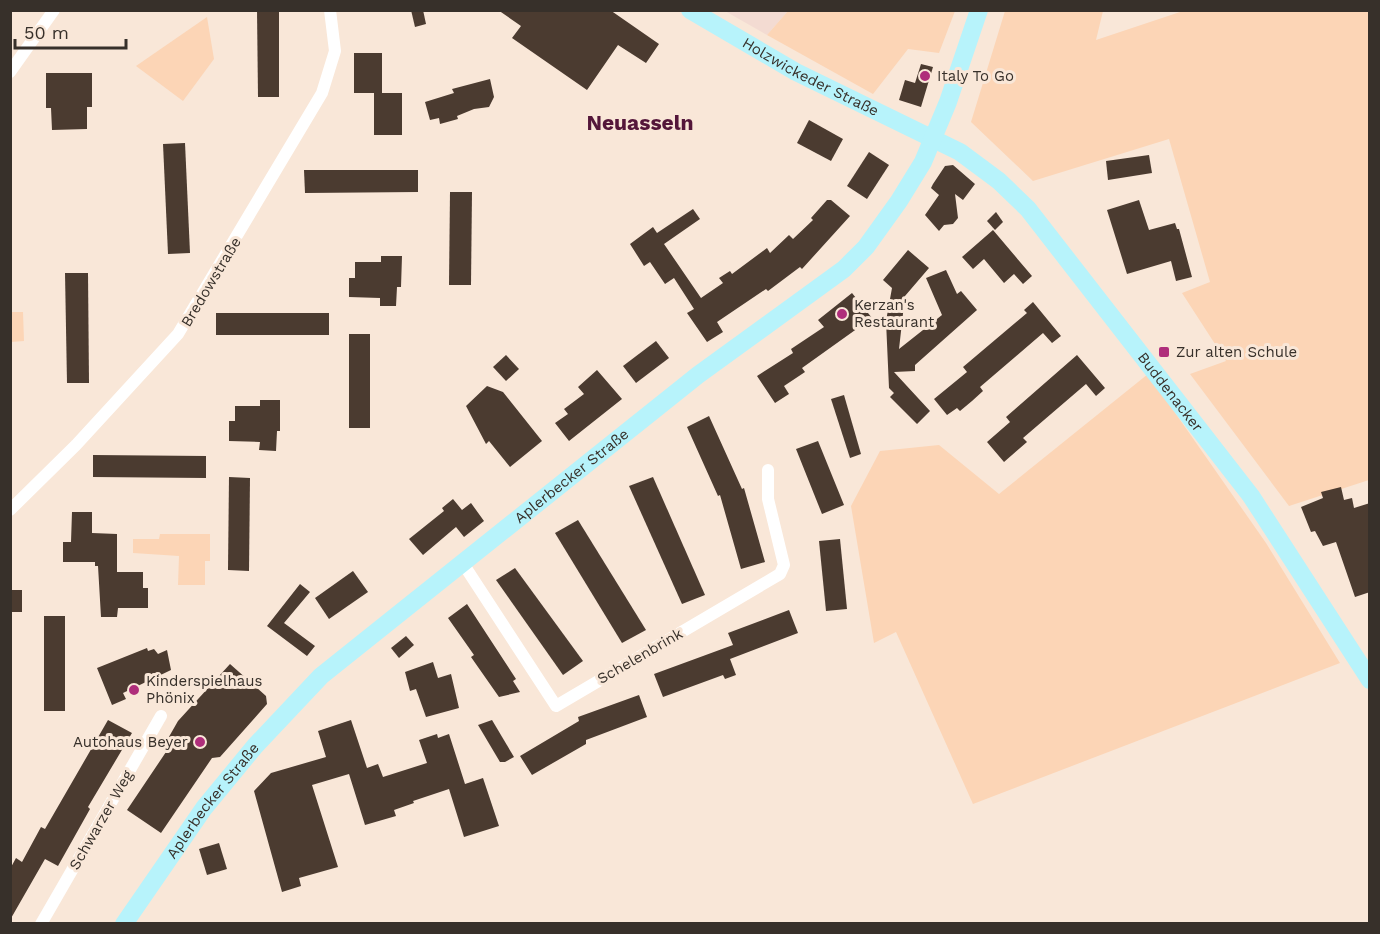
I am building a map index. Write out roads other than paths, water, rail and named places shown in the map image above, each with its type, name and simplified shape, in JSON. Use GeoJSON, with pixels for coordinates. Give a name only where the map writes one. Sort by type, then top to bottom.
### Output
{"type":"FeatureCollection","features":[{"type":"Feature","properties":{"kind":"main road","name":"Holzwickeder Straße"},"geometry":{"type":"LineString","coordinates":[[690,10],[796,72],[933,139]]}},
{"type":"Feature","properties":{"kind":"main road","name":"Aplerbecker Straße"},"geometry":{"type":"LineString","coordinates":[[124,924],[204,808],[271,729],[321,676],[698,375],[844,269],[876,236],[899,201],[933,139],[979,10]]}},
{"type":"Feature","properties":{"kind":"main road","name":"Buddenacker"},"geometry":{"type":"LineString","coordinates":[[933,139],[983,169],[1028,209],[1251,496],[1370,680]]}},
{"type":"Feature","properties":{"kind":"street"},"geometry":{"type":"LineString","coordinates":[[10,72],[54,10]]}},
{"type":"Feature","properties":{"kind":"street","name":"Bredowstraße"},"geometry":{"type":"LineString","coordinates":[[10,510],[76,445],[178,334],[322,93],[335,51],[330,10]]}},
{"type":"Feature","properties":{"kind":"street","name":"Schelenbrink"},"geometry":{"type":"LineString","coordinates":[[462,562],[556,706],[780,574],[784,565],[768,499],[768,470]]}},
{"type":"Feature","properties":{"kind":"street","name":"Schwarzer Weg"},"geometry":{"type":"LineString","coordinates":[[41,924],[160,716]]}},
{"type":"Feature","properties":{"kind":"place","name":"Italy To Go"},"geometry":{"type":"Point","coordinates":[925,76]}},
{"type":"Feature","properties":{"kind":"place","name":"Kerzan's Restaurant"},"geometry":{"type":"Point","coordinates":[842,314]}},
{"type":"Feature","properties":{"kind":"place","name":"Zur alten Schule"},"geometry":{"type":"Point","coordinates":[1164,352]}},
{"type":"Feature","properties":{"kind":"place","name":"Kinderspielhaus Phönix"},"geometry":{"type":"Point","coordinates":[134,690]}},
{"type":"Feature","properties":{"kind":"place","name":"Autohaus Beyer"},"geometry":{"type":"Point","coordinates":[200,742]}},
{"type":"Feature","properties":{"kind":"district","name":"Neuasseln"},"geometry":{"type":"Point","coordinates":[640,123]}}]}
